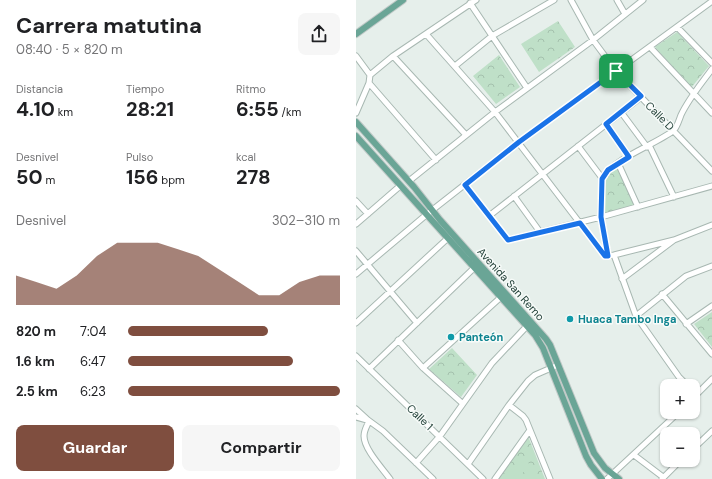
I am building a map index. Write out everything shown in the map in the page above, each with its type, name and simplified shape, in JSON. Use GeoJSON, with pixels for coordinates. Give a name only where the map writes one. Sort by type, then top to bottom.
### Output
{"type":"FeatureCollection","features":[{"type":"Feature","properties":{"kind":"main road"},"geometry":{"type":"LineString","coordinates":[[356,34],[403,0]]}},
{"type":"Feature","properties":{"kind":"main road","name":"Avenida San Remo"},"geometry":{"type":"LineString","coordinates":[[356,122],[540,331],[550,345],[594,454],[598,461],[619,479]]}},
{"type":"Feature","properties":{"kind":"main road","name":"Avenida San Remo"},"geometry":{"type":"LineString","coordinates":[[356,136],[540,342],[586,456],[602,479]]}},
{"type":"Feature","properties":{"kind":"street"},"geometry":{"type":"LineString","coordinates":[[356,113],[369,83],[370,75],[393,56],[476,0]]}},
{"type":"Feature","properties":{"kind":"street"},"geometry":{"type":"LineString","coordinates":[[455,66],[492,36],[554,0]]}},
{"type":"Feature","properties":{"kind":"street","name":"Calle D"},"geometry":{"type":"LineString","coordinates":[[571,0],[593,40],[616,71],[712,171]]}},
{"type":"Feature","properties":{"kind":"street"},"geometry":{"type":"LineString","coordinates":[[617,0],[625,14]]}},
{"type":"Feature","properties":{"kind":"street"},"geometry":{"type":"LineString","coordinates":[[409,181],[495,112],[593,40],[643,0]]}},
{"type":"Feature","properties":{"kind":"street"},"geometry":{"type":"LineString","coordinates":[[356,274],[432,210],[519,142],[711,2]]}},
{"type":"Feature","properties":{"kind":"street"},"geometry":{"type":"LineString","coordinates":[[470,3],[527,88]]}},
{"type":"Feature","properties":{"kind":"street"},"geometry":{"type":"LineString","coordinates":[[677,27],[712,63]]}},
{"type":"Feature","properties":{"kind":"street"},"geometry":{"type":"LineString","coordinates":[[426,34],[495,112],[605,256],[611,256],[674,240],[712,225]]}},
{"type":"Feature","properties":{"kind":"street"},"geometry":{"type":"LineString","coordinates":[[650,46],[694,94],[711,110]]}},
{"type":"Feature","properties":{"kind":"street"},"geometry":{"type":"LineString","coordinates":[[356,56],[370,75]]}},
{"type":"Feature","properties":{"kind":"street"},"geometry":{"type":"LineString","coordinates":[[393,56],[466,136]]}},
{"type":"Feature","properties":{"kind":"street"},"geometry":{"type":"LineString","coordinates":[[681,379],[636,316],[622,279],[611,256],[601,217],[602,178],[608,170],[618,163],[674,130],[684,109],[712,69]]}},
{"type":"Feature","properties":{"kind":"street"},"geometry":{"type":"LineString","coordinates":[[369,83],[436,160]]}},
{"type":"Feature","properties":{"kind":"street"},"geometry":{"type":"LineString","coordinates":[[489,216],[641,96]]}},
{"type":"Feature","properties":{"kind":"street"},"geometry":{"type":"LineString","coordinates":[[621,112],[648,146],[674,197]]}},
{"type":"Feature","properties":{"kind":"street"},"geometry":{"type":"LineString","coordinates":[[606,124],[629,157]]}},
{"type":"Feature","properties":{"kind":"street"},"geometry":{"type":"LineString","coordinates":[[578,146],[602,178]]}},
{"type":"Feature","properties":{"kind":"street"},"geometry":{"type":"LineString","coordinates":[[618,163],[638,207]]}},
{"type":"Feature","properties":{"kind":"street"},"geometry":{"type":"LineString","coordinates":[[465,185],[508,240],[580,223],[712,186]]}},
{"type":"Feature","properties":{"kind":"street"},"geometry":{"type":"LineString","coordinates":[[356,224],[400,186]]}},
{"type":"Feature","properties":{"kind":"street"},"geometry":{"type":"LineString","coordinates":[[514,196],[540,232]]}},
{"type":"Feature","properties":{"kind":"street"},"geometry":{"type":"LineString","coordinates":[[356,202],[368,214]]}},
{"type":"Feature","properties":{"kind":"street"},"geometry":{"type":"LineString","coordinates":[[356,323],[448,238]]}},
{"type":"Feature","properties":{"kind":"street"},"geometry":{"type":"LineString","coordinates":[[622,279],[674,240]]}},
{"type":"Feature","properties":{"kind":"street"},"geometry":{"type":"LineString","coordinates":[[356,252],[417,323]]}},
{"type":"Feature","properties":{"kind":"street"},"geometry":{"type":"LineString","coordinates":[[636,316],[686,276],[712,266]]}},
{"type":"Feature","properties":{"kind":"street"},"geometry":{"type":"LineString","coordinates":[[369,369],[474,268]]}},
{"type":"Feature","properties":{"kind":"street"},"geometry":{"type":"LineString","coordinates":[[662,294],[712,354]]}},
{"type":"Feature","properties":{"kind":"street"},"geometry":{"type":"LineString","coordinates":[[423,368],[501,297]]}},
{"type":"Feature","properties":{"kind":"street"},"geometry":{"type":"LineString","coordinates":[[686,324],[712,306]]}},
{"type":"Feature","properties":{"kind":"street"},"geometry":{"type":"LineString","coordinates":[[416,463],[440,436],[462,403],[500,353],[527,326]]}},
{"type":"Feature","properties":{"kind":"street"},"geometry":{"type":"LineString","coordinates":[[398,340],[423,368],[462,403]]}},
{"type":"Feature","properties":{"kind":"street","name":"Calle 1"},"geometry":{"type":"LineString","coordinates":[[356,356],[483,479]]}},
{"type":"Feature","properties":{"kind":"street"},"geometry":{"type":"LineString","coordinates":[[468,464],[509,405],[531,378],[558,365]]}},
{"type":"Feature","properties":{"kind":"street"},"geometry":{"type":"LineString","coordinates":[[700,390],[712,379]]}},
{"type":"Feature","properties":{"kind":"street"},"geometry":{"type":"LineString","coordinates":[[509,405],[523,416],[550,479]]}},
{"type":"Feature","properties":{"kind":"street"},"geometry":{"type":"LineString","coordinates":[[356,409],[383,431],[433,479]]}},
{"type":"Feature","properties":{"kind":"street"},"geometry":{"type":"LineString","coordinates":[[356,417],[369,420]]}},
{"type":"Feature","properties":{"kind":"street"},"geometry":{"type":"LineString","coordinates":[[607,479],[672,419]]}},
{"type":"Feature","properties":{"kind":"street"},"geometry":{"type":"LineString","coordinates":[[369,420],[365,433],[366,443],[369,450],[390,479]]}},
{"type":"Feature","properties":{"kind":"street"},"geometry":{"type":"LineString","coordinates":[[495,479],[530,430]]}},
{"type":"Feature","properties":{"kind":"street"},"geometry":{"type":"LineString","coordinates":[[700,442],[712,431]]}},
{"type":"Feature","properties":{"kind":"street"},"geometry":{"type":"LineString","coordinates":[[634,454],[662,478],[674,467]]}},
{"type":"Feature","properties":{"kind":"green space"},"geometry":{"type":"Polygon","coordinates":[[[558,21],[575,47],[539,72],[521,44],[558,21]]]}},
{"type":"Feature","properties":{"kind":"green space"},"geometry":{"type":"Polygon","coordinates":[[[677,32],[709,66],[691,88],[655,47],[677,32]]]}},
{"type":"Feature","properties":{"kind":"green space"},"geometry":{"type":"Polygon","coordinates":[[[499,55],[520,87],[496,104],[473,76],[499,55]]]}},
{"type":"Feature","properties":{"kind":"green space"},"geometry":{"type":"Polygon","coordinates":[[[618,166],[635,205],[604,214],[606,176],[618,166]]]}},
{"type":"Feature","properties":{"kind":"green space"},"geometry":{"type":"Polygon","coordinates":[[[712,312],[712,347],[694,324],[712,312]]]}},
{"type":"Feature","properties":{"kind":"green space"},"geometry":{"type":"Polygon","coordinates":[[[452,348],[477,375],[461,397],[429,369],[452,348]]]}},
{"type":"Feature","properties":{"kind":"green space"},"geometry":{"type":"Polygon","coordinates":[[[528,436],[545,479],[498,479],[528,436]]]}},
{"type":"Feature","properties":{"kind":"green space"},"geometry":{"type":"Polygon","coordinates":[[[527,460],[531,468],[515,477],[511,469],[527,460]]]}},
{"type":"Feature","properties":{"kind":"place","name":"Huaca Tambo Inga"},"geometry":{"type":"Point","coordinates":[570,319]}},
{"type":"Feature","properties":{"kind":"place","name":"Panteón"},"geometry":{"type":"Point","coordinates":[451,337]}},
{"type":"Feature","properties":{"kind":"route"},"geometry":{"type":"LineString","coordinates":[[616,71],[641,96],[606,124],[629,157],[620,161],[608,170],[602,179],[601,217],[608,256],[605,256],[580,223],[508,240],[465,185],[519,142],[616,71]]}}]}
